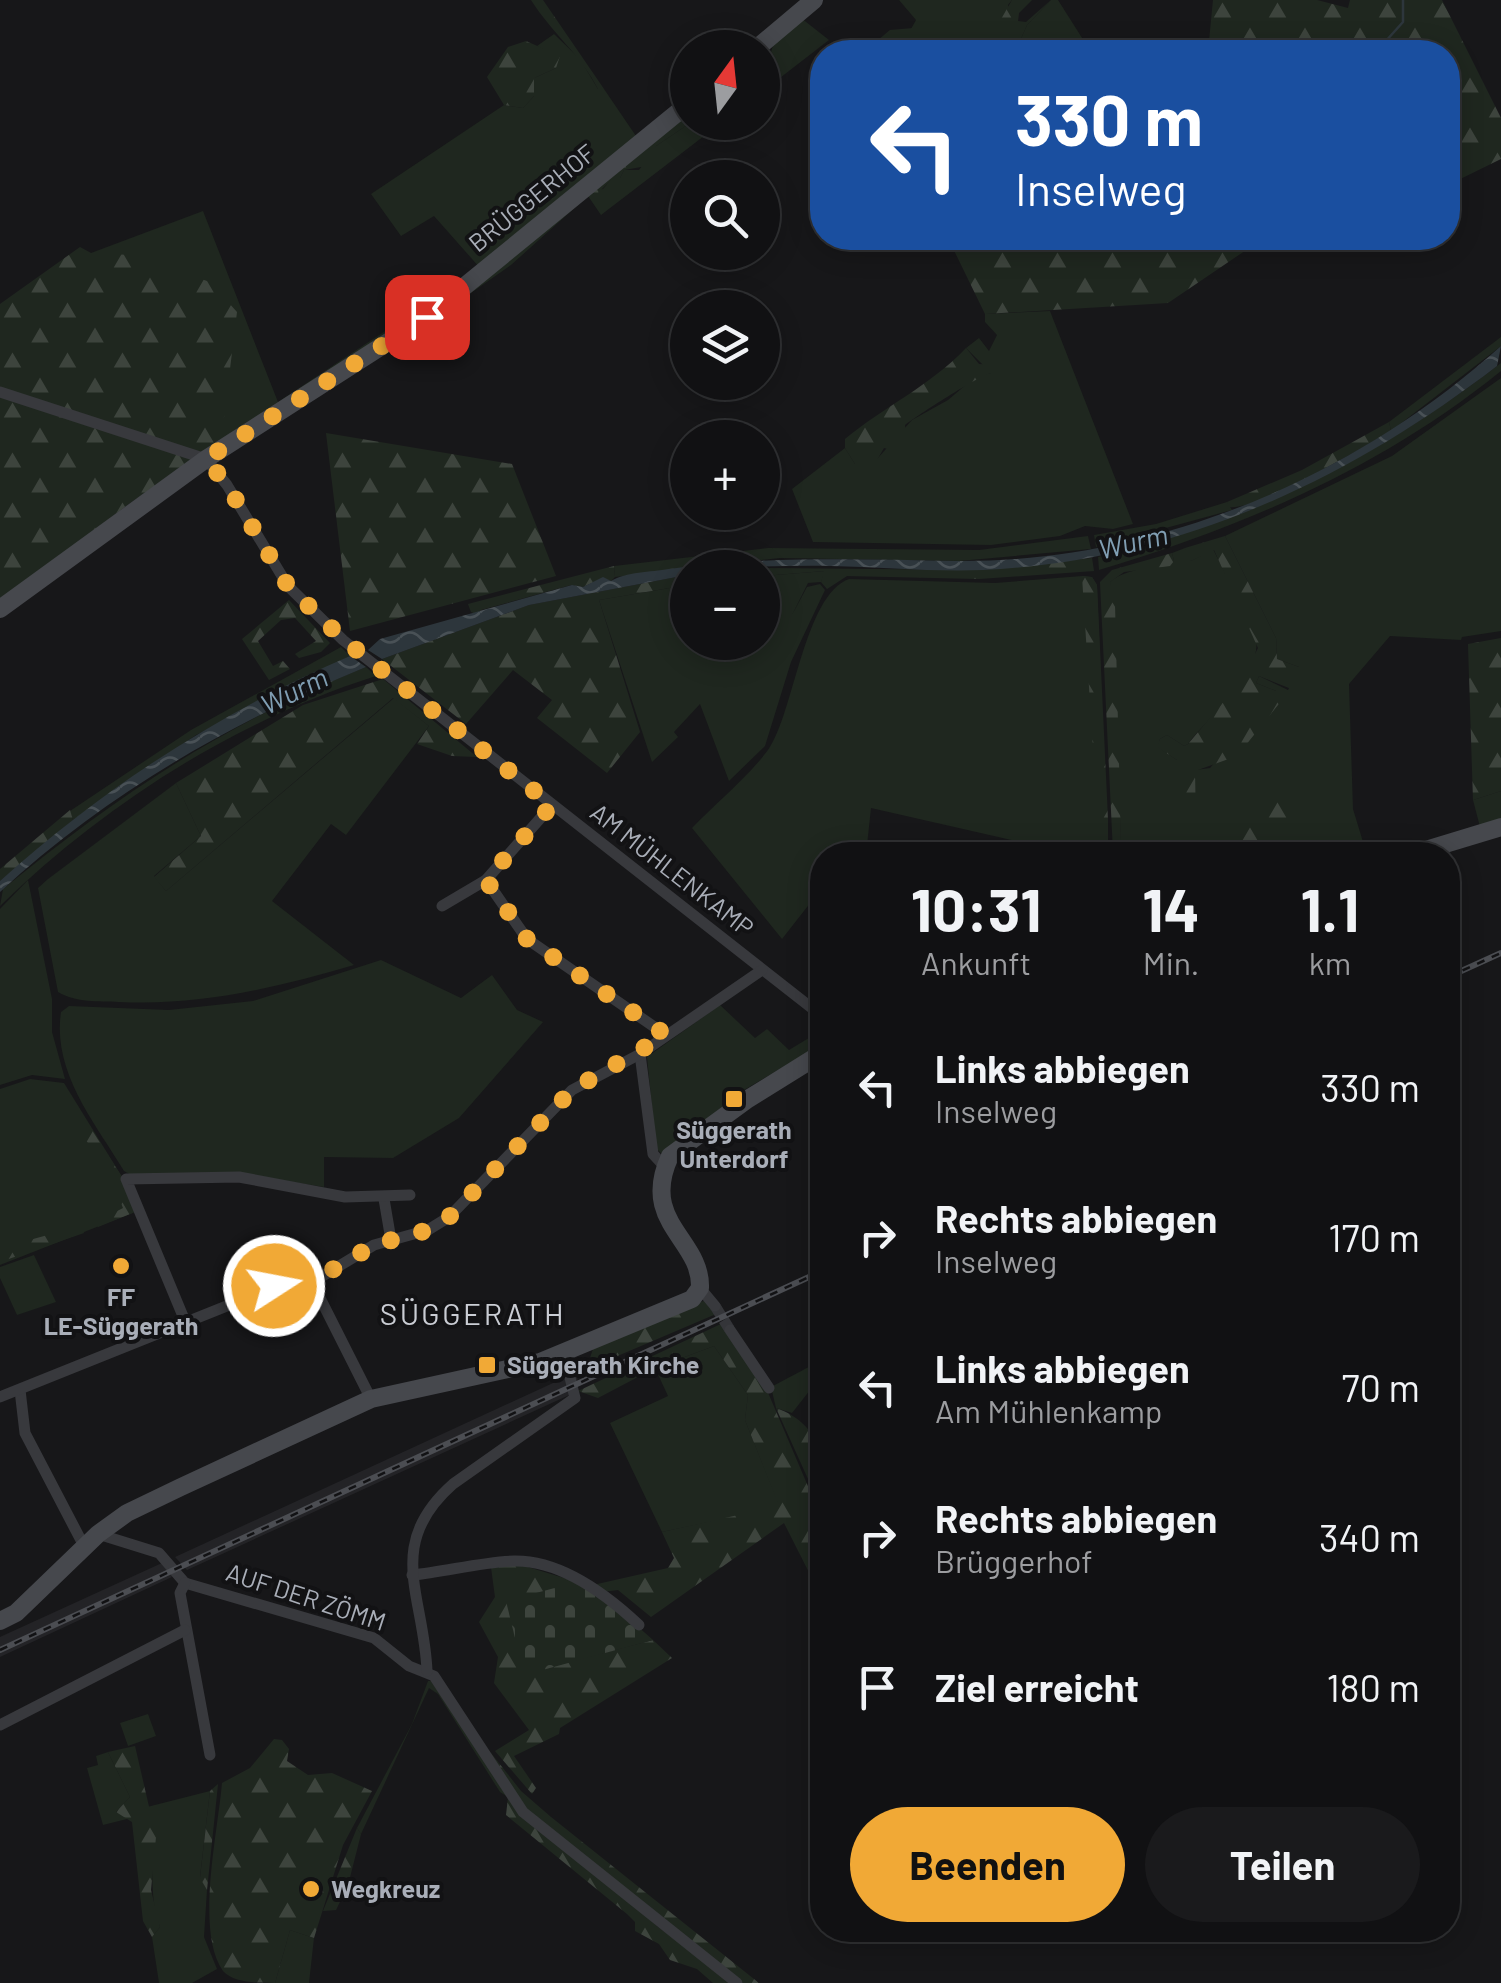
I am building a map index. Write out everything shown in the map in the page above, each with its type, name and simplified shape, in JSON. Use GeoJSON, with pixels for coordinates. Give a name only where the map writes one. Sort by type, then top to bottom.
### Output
{"type":"FeatureCollection","features":[{"type":"Feature","properties":{"kind":"main road"},"geometry":{"type":"LineString","coordinates":[[778,30],[814,0]]}},
{"type":"Feature","properties":{"kind":"main road","name":"BRÜGGERHOF"},"geometry":{"type":"LineString","coordinates":[[0,609],[206,459],[427,317],[670,119]]}},
{"type":"Feature","properties":{"kind":"main road"},"geometry":{"type":"LineString","coordinates":[[1453,842],[1501,828]]}},
{"type":"Feature","properties":{"kind":"main road"},"geometry":{"type":"LineString","coordinates":[[0,1621],[16,1613],[91,1540],[127,1513],[371,1399],[564,1353],[692,1299],[700,1288],[698,1273],[664,1212],[661,1189],[665,1167],[678,1148],[810,1062]]}},
{"type":"Feature","properties":{"kind":"street"},"geometry":{"type":"LineString","coordinates":[[0,392],[206,459]]}},
{"type":"Feature","properties":{"kind":"street","name":"AM MÜHLENKAMP"},"geometry":{"type":"LineString","coordinates":[[206,459],[227,485],[288,586],[357,650],[810,1007]]}},
{"type":"Feature","properties":{"kind":"street"},"geometry":{"type":"LineString","coordinates":[[442,906],[486,880],[552,805]]}},
{"type":"Feature","properties":{"kind":"street"},"geometry":{"type":"LineString","coordinates":[[486,880],[527,939],[666,1035]]}},
{"type":"Feature","properties":{"kind":"street"},"geometry":{"type":"LineString","coordinates":[[0,1397],[294,1279],[310,1283],[374,1245],[428,1230],[449,1217],[572,1090],[640,1054],[762,970]]}},
{"type":"Feature","properties":{"kind":"street"},"geometry":{"type":"LineString","coordinates":[[640,1054],[653,1154],[665,1167]]}},
{"type":"Feature","properties":{"kind":"street"},"geometry":{"type":"LineString","coordinates":[[184,1321],[126,1180],[239,1177],[286,1182],[345,1198],[384,1200],[410,1196]]}},
{"type":"Feature","properties":{"kind":"street"},"geometry":{"type":"LineString","coordinates":[[384,1200],[392,1240]]}},
{"type":"Feature","properties":{"kind":"street"},"geometry":{"type":"LineString","coordinates":[[310,1283],[371,1399]]}},
{"type":"Feature","properties":{"kind":"street"},"geometry":{"type":"LineString","coordinates":[[700,1288],[715,1306]]}},
{"type":"Feature","properties":{"kind":"street"},"geometry":{"type":"LineString","coordinates":[[730,1330],[769,1388]]}},
{"type":"Feature","properties":{"kind":"street","name":"AUF DER ZÖMM"},"geometry":{"type":"LineString","coordinates":[[186,1583],[374,1638],[409,1666],[427,1672],[412,1574],[413,1541],[420,1523],[435,1500],[453,1484],[574,1398],[564,1353]]}},
{"type":"Feature","properties":{"kind":"street"},"geometry":{"type":"LineString","coordinates":[[20,1390],[25,1433],[91,1540],[159,1553],[186,1583],[180,1593],[185,1630],[210,1755]]}},
{"type":"Feature","properties":{"kind":"street"},"geometry":{"type":"LineString","coordinates":[[412,1574],[514,1561],[536,1564],[600,1592],[639,1624]]}},
{"type":"Feature","properties":{"kind":"street"},"geometry":{"type":"LineString","coordinates":[[0,1725],[185,1630]]}},
{"type":"Feature","properties":{"kind":"street"},"geometry":{"type":"LineString","coordinates":[[427,1672],[440,1683],[470,1736],[523,1812],[737,1983]]}},
{"type":"Feature","properties":{"kind":"shaded area"},"geometry":{"type":"Polygon","coordinates":[[[577,1372],[578,1391],[187,1570],[175,1557],[577,1372]]]}},
{"type":"Feature","properties":{"kind":"shaded area"},"geometry":{"type":"Polygon","coordinates":[[[162,1563],[172,1577],[0,1657],[0,1637],[162,1563]]]}},
{"type":"Feature","properties":{"kind":"green space"},"geometry":{"type":"Polygon","coordinates":[[[531,0],[543,0],[604,89],[598,89],[531,0]]]}},
{"type":"Feature","properties":{"kind":"green space"},"geometry":{"type":"Polygon","coordinates":[[[899,0],[1012,0],[1008,5],[1018,40],[905,40],[916,20],[899,0]]]}},
{"type":"Feature","properties":{"kind":"green space"},"geometry":{"type":"Polygon","coordinates":[[[1012,0],[1032,0],[1019,13],[1018,21],[1026,22],[1051,0],[1027,25],[1020,40],[1002,38],[1000,21],[1012,0]]]}},
{"type":"Feature","properties":{"kind":"green space"},"geometry":{"type":"Polygon","coordinates":[[[1051,0],[1058,0],[1083,40],[1020,40],[1027,25],[1051,0]]]}},
{"type":"Feature","properties":{"kind":"green space"},"geometry":{"type":"Polygon","coordinates":[[[1213,0],[1317,0],[1348,8],[1350,0],[1442,0],[1501,118],[1501,159],[1460,179],[1460,40],[1209,40],[1213,0]]]}},
{"type":"Feature","properties":{"kind":"green space"},"geometry":{"type":"Polygon","coordinates":[[[801,18],[829,40],[810,40],[810,55],[780,78],[780,38],[801,18]]]}},
{"type":"Feature","properties":{"kind":"green space"},"geometry":{"type":"Polygon","coordinates":[[[914,28],[906,40],[878,40],[890,30],[914,28]]]}},
{"type":"Feature","properties":{"kind":"green space"},"geometry":{"type":"Polygon","coordinates":[[[554,34],[580,59],[598,89],[604,89],[636,136],[480,268],[434,216],[401,236],[371,194],[504,105],[523,108],[534,96],[534,78],[556,68],[548,52],[537,46],[554,34]]]}},
{"type":"Feature","properties":{"kind":"green space"},"geometry":{"type":"Polygon","coordinates":[[[526,41],[560,56],[556,68],[534,78],[534,96],[523,108],[504,105],[487,77],[508,47],[526,41]]]}},
{"type":"Feature","properties":{"kind":"green space"},"geometry":{"type":"Polygon","coordinates":[[[670,125],[670,137],[656,146],[652,165],[624,170],[620,178],[612,179],[596,195],[588,195],[670,125]]]}},
{"type":"Feature","properties":{"kind":"green space"},"geometry":{"type":"Polygon","coordinates":[[[670,137],[670,140],[699,140],[601,215],[588,196],[511,265],[471,293],[465,291],[586,192],[603,189],[612,178],[620,178],[624,170],[639,170],[656,146],[670,137]]]}},
{"type":"Feature","properties":{"kind":"green space"},"geometry":{"type":"Polygon","coordinates":[[[203,211],[278,402],[441,294],[444,298],[221,442],[91,253],[203,211]]]}},
{"type":"Feature","properties":{"kind":"green space"},"geometry":{"type":"Polygon","coordinates":[[[80,247],[91,253],[131,255],[210,282],[237,312],[221,442],[133,501],[0,601],[0,304],[80,247]]]}},
{"type":"Feature","properties":{"kind":"green space"},"geometry":{"type":"Polygon","coordinates":[[[954,250],[1246,250],[1168,303],[985,314],[954,250]]]}},
{"type":"Feature","properties":{"kind":"green space"},"geometry":{"type":"Polygon","coordinates":[[[1050,311],[1133,524],[1113,529],[1085,526],[1060,536],[991,545],[813,542],[792,489],[845,448],[855,464],[877,459],[912,420],[948,400],[975,377],[991,373],[966,348],[979,338],[989,351],[997,335],[985,322],[985,314],[1050,311]]]}},
{"type":"Feature","properties":{"kind":"green space"},"geometry":{"type":"Polygon","coordinates":[[[1501,337],[1501,346],[1391,431],[1389,422],[1501,337]]]}},
{"type":"Feature","properties":{"kind":"green space"},"geometry":{"type":"Polygon","coordinates":[[[966,348],[979,364],[994,365],[991,373],[905,425],[906,438],[899,452],[884,448],[874,465],[866,468],[855,464],[845,448],[845,439],[938,374],[966,348]]]}},
{"type":"Feature","properties":{"kind":"green space"},"geometry":{"type":"Polygon","coordinates":[[[1501,363],[1501,371],[1455,406],[1360,465],[1207,534],[1099,570],[1098,557],[1207,525],[1359,457],[1501,363]]]}},
{"type":"Feature","properties":{"kind":"green space"},"geometry":{"type":"Polygon","coordinates":[[[1501,378],[1501,631],[1461,640],[1390,636],[1349,684],[1353,809],[1363,842],[1121,842],[1110,582],[1131,571],[1174,561],[1172,553],[1185,548],[1191,561],[1213,549],[1256,636],[1256,651],[1243,680],[1188,744],[1184,746],[1167,735],[1160,739],[1158,747],[1177,760],[1195,790],[1195,770],[1210,768],[1276,691],[1256,683],[1259,676],[1288,690],[1299,667],[1277,659],[1276,638],[1225,536],[1392,456],[1501,378]]]}},
{"type":"Feature","properties":{"kind":"green space"},"geometry":{"type":"Polygon","coordinates":[[[1389,422],[1391,431],[1309,477],[1262,499],[1229,507],[1227,502],[1302,470],[1389,422]]]}},
{"type":"Feature","properties":{"kind":"green space"},"geometry":{"type":"Polygon","coordinates":[[[326,433],[512,464],[556,576],[350,631],[326,433]]]}},
{"type":"Feature","properties":{"kind":"green space"},"geometry":{"type":"Polygon","coordinates":[[[1227,502],[1232,510],[1096,547],[1094,535],[1156,524],[1227,502]]]}},
{"type":"Feature","properties":{"kind":"green space"},"geometry":{"type":"Polygon","coordinates":[[[1088,536],[1091,549],[959,561],[780,558],[780,550],[751,550],[768,548],[979,550],[1088,536]]]}},
{"type":"Feature","properties":{"kind":"green space"},"geometry":{"type":"Polygon","coordinates":[[[1225,536],[1276,638],[1277,659],[1299,667],[1303,674],[1294,690],[1259,676],[1256,683],[1276,691],[1282,700],[1237,756],[1195,771],[1196,825],[1186,831],[1180,824],[1177,760],[1157,747],[1160,739],[1167,735],[1184,746],[1188,744],[1242,680],[1258,648],[1214,550],[1191,561],[1187,558],[1185,548],[1225,536]]]}},
{"type":"Feature","properties":{"kind":"green space"},"geometry":{"type":"Polygon","coordinates":[[[1172,553],[1174,561],[1170,566],[1124,572],[1110,582],[1115,604],[1121,842],[1113,842],[1100,582],[1112,570],[1172,553]]]}},
{"type":"Feature","properties":{"kind":"green space"},"geometry":{"type":"Polygon","coordinates":[[[1092,558],[1094,571],[979,579],[847,576],[827,589],[821,582],[824,571],[780,575],[780,568],[982,570],[1092,558]]]}},
{"type":"Feature","properties":{"kind":"green space"},"geometry":{"type":"Polygon","coordinates":[[[670,559],[670,571],[615,577],[614,566],[670,559]]]}},
{"type":"Feature","properties":{"kind":"green space"},"geometry":{"type":"Polygon","coordinates":[[[614,566],[615,577],[611,581],[603,578],[583,587],[571,585],[481,610],[478,615],[471,612],[468,604],[614,566]]]}},
{"type":"Feature","properties":{"kind":"green space"},"geometry":{"type":"Polygon","coordinates":[[[825,571],[821,582],[808,583],[792,615],[807,587],[820,584],[825,590],[791,662],[765,746],[729,781],[700,704],[674,732],[678,737],[652,762],[599,600],[670,588],[670,660],[780,660],[780,575],[825,571]]]}},
{"type":"Feature","properties":{"kind":"green space"},"geometry":{"type":"Polygon","coordinates":[[[1082,576],[1092,577],[1097,585],[1108,842],[1021,842],[871,808],[867,842],[810,842],[810,903],[782,939],[692,828],[768,750],[821,607],[834,589],[849,579],[995,583],[1082,576]]]}},
{"type":"Feature","properties":{"kind":"green space"},"geometry":{"type":"Polygon","coordinates":[[[1082,576],[1092,577],[1097,585],[1108,820],[1108,842],[1099,842],[1082,576]]]}},
{"type":"Feature","properties":{"kind":"green space"},"geometry":{"type":"Polygon","coordinates":[[[670,578],[670,588],[599,600],[640,732],[607,773],[537,718],[552,700],[513,670],[466,724],[382,659],[529,605],[670,578]]]}},
{"type":"Feature","properties":{"kind":"green space"},"geometry":{"type":"Polygon","coordinates":[[[289,600],[330,643],[321,652],[299,658],[295,654],[316,641],[295,618],[281,620],[258,641],[273,666],[283,661],[290,669],[269,680],[242,639],[289,600]]]}},
{"type":"Feature","properties":{"kind":"green space"},"geometry":{"type":"Polygon","coordinates":[[[1501,638],[1501,791],[1473,800],[1468,644],[1501,638]]]}},
{"type":"Feature","properties":{"kind":"green space"},"geometry":{"type":"Polygon","coordinates":[[[341,647],[350,656],[196,735],[73,820],[70,811],[191,730],[341,647]]]}},
{"type":"Feature","properties":{"kind":"green space"},"geometry":{"type":"Polygon","coordinates":[[[366,667],[376,676],[273,716],[175,769],[84,833],[0,906],[3,889],[89,822],[176,763],[267,712],[366,667]]]}},
{"type":"Feature","properties":{"kind":"green space"},"geometry":{"type":"Polygon","coordinates":[[[383,679],[477,757],[452,756],[417,744],[429,726],[393,698],[166,891],[154,877],[201,836],[176,783],[303,705],[383,679]]]}},
{"type":"Feature","properties":{"kind":"green space"},"geometry":{"type":"Polygon","coordinates":[[[394,698],[429,726],[346,835],[331,824],[272,901],[354,965],[267,988],[179,1001],[88,1001],[58,992],[38,888],[48,879],[176,783],[201,836],[154,876],[166,891],[394,698]]]}},
{"type":"Feature","properties":{"kind":"green space"},"geometry":{"type":"Polygon","coordinates":[[[1501,791],[1501,822],[1480,827],[1473,800],[1501,791]]]}},
{"type":"Feature","properties":{"kind":"green space"},"geometry":{"type":"Polygon","coordinates":[[[1287,794],[1298,802],[1304,828],[1290,817],[1271,831],[1266,842],[1205,840],[1209,829],[1238,833],[1287,794]]]}},
{"type":"Feature","properties":{"kind":"green space"},"geometry":{"type":"Polygon","coordinates":[[[70,810],[73,820],[0,881],[0,869],[70,810]]]}},
{"type":"Feature","properties":{"kind":"green space"},"geometry":{"type":"Polygon","coordinates":[[[28,880],[52,999],[52,1032],[65,1079],[32,1075],[0,1085],[0,909],[28,880]]]}},
{"type":"Feature","properties":{"kind":"green space"},"geometry":{"type":"Polygon","coordinates":[[[381,960],[461,998],[492,975],[517,1010],[543,1022],[459,1118],[393,1158],[324,1157],[324,1187],[242,1174],[133,1176],[124,1171],[69,1076],[60,1034],[61,1012],[69,1006],[169,1010],[253,1001],[381,960]]]}},
{"type":"Feature","properties":{"kind":"green space"},"geometry":{"type":"Polygon","coordinates":[[[720,1005],[755,1038],[767,1029],[789,1050],[810,1037],[810,1051],[744,1090],[662,1154],[656,1148],[647,1057],[720,1005]]]}},
{"type":"Feature","properties":{"kind":"green space"},"geometry":{"type":"Polygon","coordinates":[[[30,1079],[64,1083],[124,1180],[135,1212],[0,1265],[0,1089],[30,1079]]]}},
{"type":"Feature","properties":{"kind":"green space"},"geometry":{"type":"Polygon","coordinates":[[[86,1121],[124,1180],[135,1212],[98,1227],[96,1222],[123,1208],[111,1178],[82,1134],[60,1143],[56,1134],[86,1121]]]}},
{"type":"Feature","properties":{"kind":"green space"},"geometry":{"type":"Polygon","coordinates":[[[81,1226],[84,1233],[0,1262],[0,1248],[81,1226]]]}},
{"type":"Feature","properties":{"kind":"green space"},"geometry":{"type":"Polygon","coordinates":[[[34,1255],[56,1302],[17,1315],[0,1278],[0,1267],[34,1255]]]}},
{"type":"Feature","properties":{"kind":"green space"},"geometry":{"type":"Polygon","coordinates":[[[708,1299],[716,1314],[594,1366],[589,1361],[593,1349],[708,1299]]]}},
{"type":"Feature","properties":{"kind":"green space"},"geometry":{"type":"Polygon","coordinates":[[[723,1323],[766,1388],[810,1491],[810,1574],[784,1523],[651,1617],[618,1590],[602,1592],[593,1585],[668,1568],[674,1558],[662,1532],[779,1506],[745,1420],[748,1395],[714,1346],[655,1368],[598,1398],[578,1391],[723,1323]]]}},
{"type":"Feature","properties":{"kind":"green space"},"geometry":{"type":"Polygon","coordinates":[[[714,1346],[748,1395],[745,1420],[780,1507],[662,1532],[610,1423],[668,1396],[655,1368],[714,1346]]]}},
{"type":"Feature","properties":{"kind":"green space"},"geometry":{"type":"Polygon","coordinates":[[[810,1366],[810,1390],[792,1413],[776,1408],[771,1387],[810,1366]]]}},
{"type":"Feature","properties":{"kind":"green space"},"geometry":{"type":"Polygon","coordinates":[[[776,1408],[810,1432],[810,1483],[776,1408]]]}},
{"type":"Feature","properties":{"kind":"green space"},"geometry":{"type":"Polygon","coordinates":[[[518,1564],[577,1582],[524,1674],[653,1640],[672,1658],[560,1728],[559,1734],[514,1756],[536,1788],[532,1794],[495,1751],[529,1730],[494,1683],[498,1657],[479,1622],[495,1597],[491,1567],[518,1564]]]}},
{"type":"Feature","properties":{"kind":"green space"},"geometry":{"type":"Polygon","coordinates":[[[577,1582],[618,1609],[653,1640],[524,1675],[506,1601],[577,1582]]]}},
{"type":"Feature","properties":{"kind":"green space"},"geometry":{"type":"Polygon","coordinates":[[[431,1681],[508,1797],[500,1792],[438,1694],[429,1688],[361,1834],[357,1828],[412,1724],[431,1681]]]}},
{"type":"Feature","properties":{"kind":"green space"},"geometry":{"type":"Polygon","coordinates":[[[148,1714],[156,1736],[128,1746],[120,1723],[148,1714]]]}},
{"type":"Feature","properties":{"kind":"green space"},"geometry":{"type":"Polygon","coordinates":[[[274,1739],[282,1740],[289,1749],[287,1761],[308,1775],[332,1773],[372,1791],[343,1845],[314,1938],[290,1930],[275,1983],[240,1980],[223,1971],[210,1932],[209,1907],[222,1783],[250,1768],[274,1739]]]}},
{"type":"Feature","properties":{"kind":"green space"},"geometry":{"type":"Polygon","coordinates":[[[135,1746],[156,1837],[151,1890],[160,1927],[152,1937],[143,1921],[132,1822],[116,1812],[130,1797],[108,1752],[135,1746]]]}},
{"type":"Feature","properties":{"kind":"green space"},"geometry":{"type":"Polygon","coordinates":[[[108,1752],[130,1797],[116,1812],[131,1818],[103,1825],[87,1768],[98,1765],[96,1756],[108,1752]]]}},
{"type":"Feature","properties":{"kind":"green space"},"geometry":{"type":"Polygon","coordinates":[[[491,1753],[521,1791],[551,1817],[759,1983],[743,1983],[526,1808],[486,1755],[491,1753]]]}},
{"type":"Feature","properties":{"kind":"green space"},"geometry":{"type":"Polygon","coordinates":[[[218,1784],[207,1890],[200,1878],[210,1791],[218,1784]]]}},
{"type":"Feature","properties":{"kind":"green space"},"geometry":{"type":"Polygon","coordinates":[[[210,1791],[200,1877],[207,1890],[204,1937],[217,1969],[192,1983],[159,1983],[152,1937],[160,1927],[153,1896],[147,1807],[210,1791]]]}},
{"type":"Feature","properties":{"kind":"green space"},"geometry":{"type":"Polygon","coordinates":[[[508,1797],[658,1927],[732,1983],[713,1983],[697,1969],[670,1960],[659,1944],[635,1931],[635,1922],[627,1914],[506,1815],[508,1797]]]}},
{"type":"Feature","properties":{"kind":"green space"},"geometry":{"type":"Polygon","coordinates":[[[357,1828],[361,1834],[348,1885],[336,1910],[323,1911],[357,1828]]]}},
{"type":"Feature","properties":{"kind":"green space"},"geometry":{"type":"Polygon","coordinates":[[[290,1930],[314,1938],[309,1983],[275,1983],[290,1930]]]}},
{"type":"Feature","properties":{"kind":"water","name":"Wurm"},"geometry":{"type":"Polygon","coordinates":[[[1501,346],[1497,366],[1380,446],[1255,508],[1190,532],[1123,551],[983,570],[780,567],[780,560],[1031,558],[1104,547],[1177,529],[1248,504],[1316,473],[1382,436],[1444,393],[1501,346]]]}},
{"type":"Feature","properties":{"kind":"water"},"geometry":{"type":"Polygon","coordinates":[[[670,569],[670,578],[529,605],[382,659],[368,650],[380,639],[572,585],[583,587],[603,577],[611,581],[670,569]]]}},
{"type":"Feature","properties":{"kind":"water","name":"Wurm"},"geometry":{"type":"Polygon","coordinates":[[[350,656],[366,667],[267,711],[173,763],[83,823],[0,892],[0,881],[122,783],[256,701],[350,656]]]}},
{"type":"Feature","properties":{"kind":"waterway"},"geometry":{"type":"LineString","coordinates":[[1387,40],[1403,22],[1403,0]]}},
{"type":"Feature","properties":{"kind":"tunnel"},"geometry":{"type":"LineString","coordinates":[[715,1306],[730,1330]]}},
{"type":"Feature","properties":{"kind":"railway"},"geometry":{"type":"LineString","coordinates":[[1460,972],[1501,953]]}},
{"type":"Feature","properties":{"kind":"railway"},"geometry":{"type":"LineString","coordinates":[[0,1650],[810,1277]]}},
{"type":"Feature","properties":{"kind":"place","name":"Süggerath Unterdorf"},"geometry":{"type":"Point","coordinates":[734,1099]}},
{"type":"Feature","properties":{"kind":"place","name":"FF LE-Süggerath"},"geometry":{"type":"Point","coordinates":[121,1266]}},
{"type":"Feature","properties":{"kind":"place","name":"Süggerath Kirche"},"geometry":{"type":"Point","coordinates":[487,1365]}},
{"type":"Feature","properties":{"kind":"place","name":"Wegkreuz"},"geometry":{"type":"Point","coordinates":[311,1889]}},
{"type":"Feature","properties":{"kind":"district","name":"SÜGGERATH"},"geometry":{"type":"Point","coordinates":[473,1315]}},
{"type":"Feature","properties":{"kind":"route"},"geometry":{"type":"LineString","coordinates":[[274,1286],[294,1279],[310,1283],[374,1245],[428,1230],[449,1217],[572,1090],[640,1054],[666,1035],[527,939],[486,880],[552,805],[344,640],[288,586],[227,485],[206,459],[427,317]]}}]}
